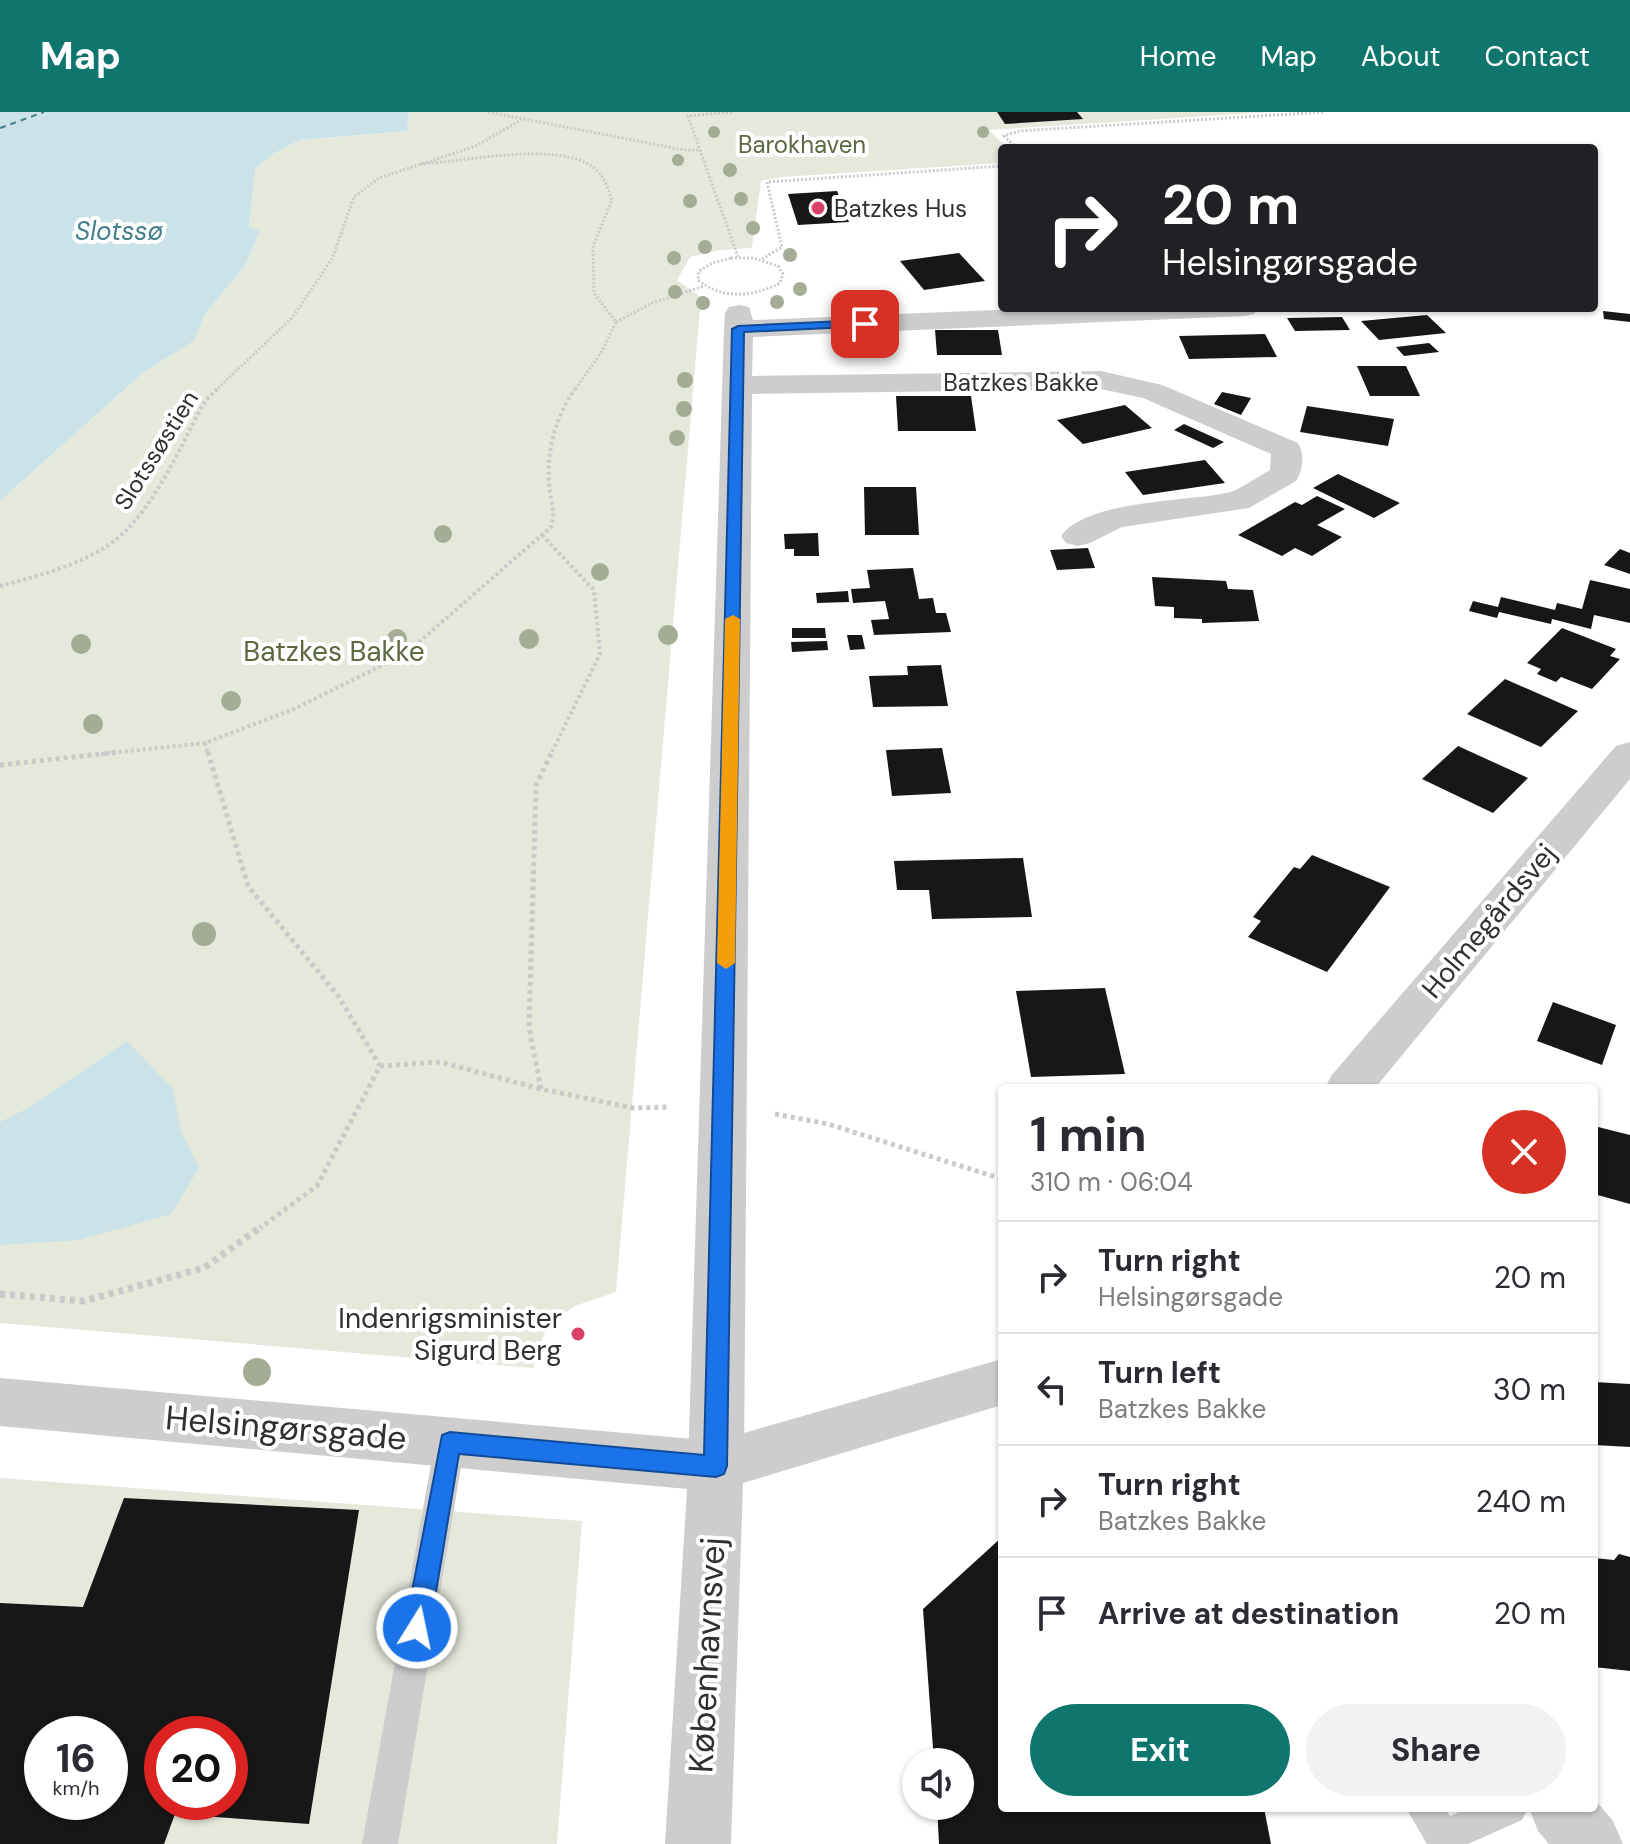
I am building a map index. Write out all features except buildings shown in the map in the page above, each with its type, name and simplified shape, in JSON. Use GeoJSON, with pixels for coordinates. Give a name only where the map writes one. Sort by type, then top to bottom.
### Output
{"type":"FeatureCollection","features":[{"type":"Feature","properties":{"kind":"street"},"geometry":{"type":"LineString","coordinates":[[998,1383],[716,1466],[738,321],[1088,312]]}},
{"type":"Feature","properties":{"kind":"street","name":"Batzkes Bakke"},"geometry":{"type":"LineString","coordinates":[[737,385],[1101,380],[1152,391],[1287,450],[1285,474],[1238,501],[1114,518],[1078,536]]}},
{"type":"Feature","properties":{"kind":"street","name":"Holmegårdsvej"},"geometry":{"type":"LineString","coordinates":[[1351,1084],[1630,754]]}},
{"type":"Feature","properties":{"kind":"street","name":"Helsingørsgade"},"geometry":{"type":"LineString","coordinates":[[0,1402],[716,1466]]}},
{"type":"Feature","properties":{"kind":"street","name":"Københavnsvej"},"geometry":{"type":"LineString","coordinates":[[698,1844],[716,1466]]}},
{"type":"Feature","properties":{"kind":"street"},"geometry":{"type":"LineString","coordinates":[[1564,1812],[1590,1844]]}},
{"type":"Feature","properties":{"kind":"lane"},"geometry":{"type":"LineString","coordinates":[[380,1844],[450,1443]]}},
{"type":"Feature","properties":{"kind":"lane"},"geometry":{"type":"LineString","coordinates":[[1438,1830],[1497,1812]]}},
{"type":"Feature","properties":{"kind":"path"},"geometry":{"type":"LineString","coordinates":[[488,112],[684,150],[700,150]]}},
{"type":"Feature","properties":{"kind":"path"},"geometry":{"type":"LineString","coordinates":[[732,112],[687,114],[738,257]]}},
{"type":"Feature","properties":{"kind":"path"},"geometry":{"type":"LineString","coordinates":[[1013,144],[1004,136],[1019,131],[1324,112]]}},
{"type":"Feature","properties":{"kind":"path","name":"Slotssøstien"},"geometry":{"type":"LineString","coordinates":[[0,586],[54,571],[110,544],[144,511],[205,401],[292,318],[332,259],[354,197],[379,178],[476,146],[521,120]]}},
{"type":"Feature","properties":{"kind":"path"},"geometry":{"type":"LineString","coordinates":[[420,164],[454,164],[523,156],[567,158],[588,164],[604,177],[612,200],[593,246],[594,293],[616,322]]}},
{"type":"Feature","properties":{"kind":"path"},"geometry":{"type":"LineString","coordinates":[[762,259],[782,247],[767,182],[998,166]]}},
{"type":"Feature","properties":{"kind":"path"},"geometry":{"type":"LineString","coordinates":[[0,764],[205,743],[294,709],[405,654],[551,527],[554,518],[546,464],[555,423],[570,396],[609,343],[616,322],[652,303],[704,286],[739,294],[772,288],[780,283],[783,274],[778,266],[762,259],[738,257],[709,263],[699,271],[698,280],[704,286]]}},
{"type":"Feature","properties":{"kind":"path"},"geometry":{"type":"LineString","coordinates":[[541,1089],[529,1028],[536,785],[600,654],[594,590],[542,535]]}},
{"type":"Feature","properties":{"kind":"path"},"geometry":{"type":"LineString","coordinates":[[205,743],[248,886],[339,997],[380,1066]]}},
{"type":"Feature","properties":{"kind":"path"},"geometry":{"type":"LineString","coordinates":[[380,1066],[440,1062],[541,1089],[634,1108],[723,1105],[828,1124],[998,1178]]}},
{"type":"Feature","properties":{"kind":"path"},"geometry":{"type":"LineString","coordinates":[[0,1294],[84,1301],[204,1268],[317,1186],[380,1066]]}},
{"type":"Feature","properties":{"kind":"green space","name":"Batzkes Bakke"},"geometry":{"type":"Polygon","coordinates":[[[409,112],[1272,112],[989,130],[1003,144],[998,144],[998,163],[761,181],[752,248],[720,250],[690,257],[677,280],[701,297],[616,1292],[575,1306],[547,1326],[533,1368],[0,1323],[0,501],[144,372],[194,341],[205,314],[245,266],[260,231],[249,227],[254,169],[273,154],[300,140],[407,131],[409,112]]]}},
{"type":"Feature","properties":{"kind":"green space"},"geometry":{"type":"Polygon","coordinates":[[[0,1478],[582,1521],[557,1844],[0,1844],[0,1478]]]}},
{"type":"Feature","properties":{"kind":"water","name":"Slotssø"},"geometry":{"type":"Polygon","coordinates":[[[0,112],[409,112],[407,131],[300,140],[273,154],[255,169],[249,227],[260,231],[245,266],[205,314],[194,341],[144,372],[0,501],[0,112]]]}},
{"type":"Feature","properties":{"kind":"water"},"geometry":{"type":"Polygon","coordinates":[[[127,1041],[173,1089],[181,1132],[199,1168],[171,1214],[79,1240],[0,1245],[0,1122],[28,1108],[127,1041]]]}},
{"type":"Feature","properties":{"kind":"ferry route"},"geometry":{"type":"LineString","coordinates":[[0,128],[44,112]]}},
{"type":"Feature","properties":{"kind":"slow traffic"},"geometry":{"type":"LineString","coordinates":[[726,963],[733,619]]}},
{"type":"Feature","properties":{"kind":"place","name":"Batzkes Hus"},"geometry":{"type":"Point","coordinates":[818,208]}},
{"type":"Feature","properties":{"kind":"place","name":"Indenrigsminister Sigurd Berg"},"geometry":{"type":"Point","coordinates":[578,1334]}},
{"type":"Feature","properties":{"kind":"route"},"geometry":{"type":"LineString","coordinates":[[417,1628],[450,1443],[716,1466],[738,329],[865,324]]}},
{"type":"Feature","properties":{"kind":"park label","name":"Barokhaven"},"geometry":{"type":"Point","coordinates":[802,144]}}]}
